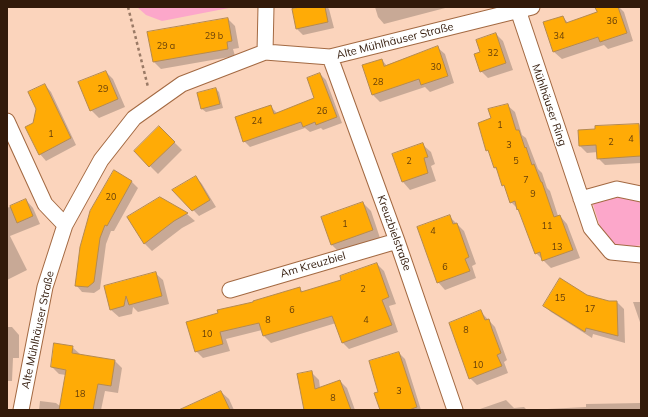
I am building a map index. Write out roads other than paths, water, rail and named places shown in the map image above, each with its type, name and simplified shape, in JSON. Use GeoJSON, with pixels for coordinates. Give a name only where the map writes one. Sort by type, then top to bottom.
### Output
{"type":"FeatureCollection","features":[{"type":"Feature","properties":{"kind":"street"},"geometry":{"type":"LineString","coordinates":[[265,52],[266,7]]}},
{"type":"Feature","properties":{"kind":"street","name":"Alte Mühlhäuser Straße"},"geometry":{"type":"LineString","coordinates":[[21,410],[45,287],[65,225],[101,160],[134,118],[182,84],[265,52],[330,58],[525,9]]}},
{"type":"Feature","properties":{"kind":"street","name":"Mühlhäuser Ring"},"geometry":{"type":"LineString","coordinates":[[525,9],[581,199],[591,228],[611,252],[641,255]]}},
{"type":"Feature","properties":{"kind":"street","name":"Kreuzbielstraße"},"geometry":{"type":"LineString","coordinates":[[330,58],[397,241],[455,410]]}},
{"type":"Feature","properties":{"kind":"street"},"geometry":{"type":"LineString","coordinates":[[7,121],[45,204],[65,225]]}},
{"type":"Feature","properties":{"kind":"street"},"geometry":{"type":"LineString","coordinates":[[581,199],[617,189],[641,194]]}},
{"type":"Feature","properties":{"kind":"street","name":"Am Kreuzbiel"},"geometry":{"type":"LineString","coordinates":[[230,290],[397,241]]}}]}
